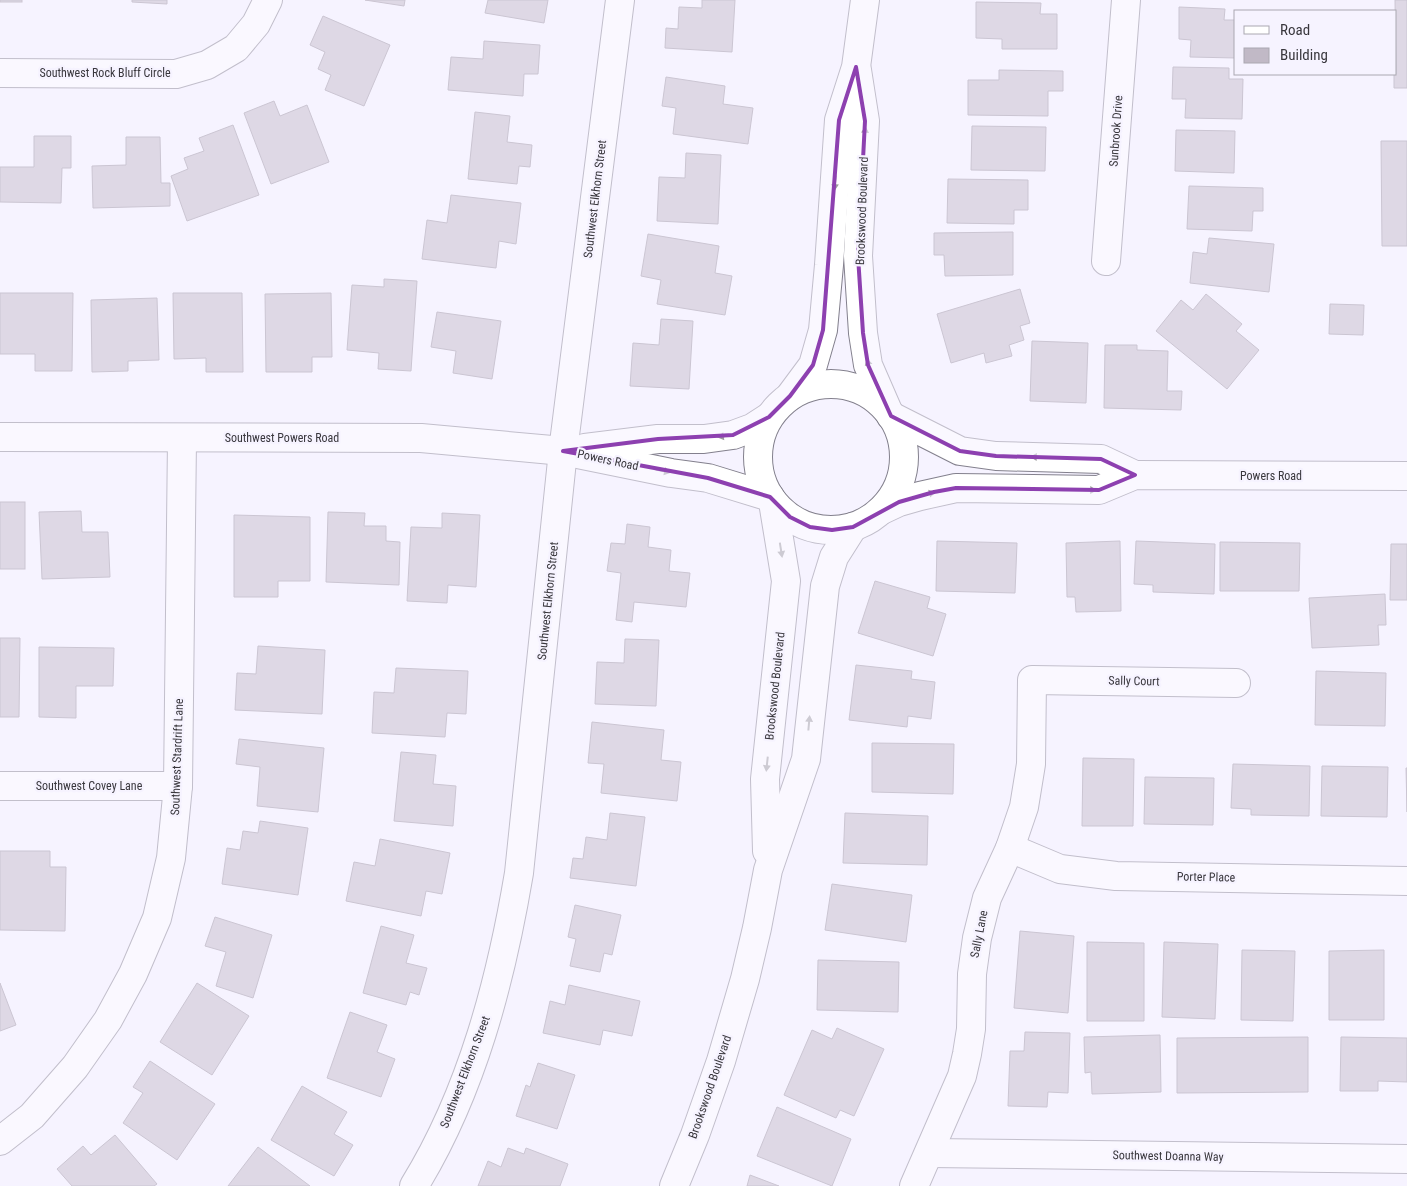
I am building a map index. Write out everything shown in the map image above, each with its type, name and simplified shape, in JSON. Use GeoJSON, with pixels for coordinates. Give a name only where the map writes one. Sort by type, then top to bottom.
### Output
{"type":"FeatureCollection","features":[{"type":"Feature","properties":{"kind":"street","name":"Southwest Rock Bluff Circle"},"geometry":{"type":"LineString","coordinates":[[0,73],[176,74],[206,65],[236,48],[256,24],[268,0]]}},
{"type":"Feature","properties":{"kind":"street","name":"Southwest Elkhorn Street"},"geometry":{"type":"LineString","coordinates":[[414,1186],[449,1120],[482,1035],[511,920],[520,863],[564,451],[620,0]]}},
{"type":"Feature","properties":{"kind":"street","name":"Brookswood Boulevard"},"geometry":{"type":"LineString","coordinates":[[790,396],[813,365],[823,330],[830,265],[839,120],[856,67],[865,0]]}},
{"type":"Feature","properties":{"kind":"street","name":"Sunbrook Drive"},"geometry":{"type":"LineString","coordinates":[[1106,261],[1126,0]]}},
{"type":"Feature","properties":{"kind":"street","name":"Brookswood Boulevard"},"geometry":{"type":"LineString","coordinates":[[856,67],[866,122],[858,256],[863,333],[868,365],[889,413]]}},
{"type":"Feature","properties":{"kind":"street"},"geometry":{"type":"LineString","coordinates":[[831,384],[852,387],[872,396],[889,413],[899,429],[904,450],[902,472],[895,492],[882,510],[868,520],[853,526],[832,530],[810,527],[790,517],[772,500],[762,482],[758,460],[760,437],[769,417],[790,396],[810,386],[831,384]]}},
{"type":"Feature","properties":{"kind":"street","name":"Powers Road"},"geometry":{"type":"LineString","coordinates":[[889,413],[960,451],[996,456],[1101,459],[1135,475]]}},
{"type":"Feature","properties":{"kind":"street","name":"Powers Road"},"geometry":{"type":"LineString","coordinates":[[564,451],[658,439],[704,439],[733,436],[752,428],[769,417]]}},
{"type":"Feature","properties":{"kind":"street","name":"Southwest Powers Road"},"geometry":{"type":"LineString","coordinates":[[0,438],[421,438],[564,451]]}},
{"type":"Feature","properties":{"kind":"street","name":"Southwest Stardrift Lane"},"geometry":{"type":"LineString","coordinates":[[0,1141],[32,1116],[75,1067],[108,1020],[134,974],[157,918],[171,858],[178,786],[182,439]]}},
{"type":"Feature","properties":{"kind":"street","name":"Powers Road"},"geometry":{"type":"LineString","coordinates":[[564,451],[671,473],[708,478],[772,500]]}},
{"type":"Feature","properties":{"kind":"street","name":"Powers Road"},"geometry":{"type":"LineString","coordinates":[[882,510],[899,502],[956,488],[1099,490],[1135,475],[1407,476]]}},
{"type":"Feature","properties":{"kind":"street","name":"Brookswood Boulevard"},"geometry":{"type":"LineString","coordinates":[[768,870],[765,779],[786,581],[772,500]]}},
{"type":"Feature","properties":{"kind":"street","name":"Brookswood Boulevard"},"geometry":{"type":"LineString","coordinates":[[674,1186],[695,1135],[721,1061],[747,970],[768,870],[806,759],[825,586],[834,557],[853,526]]}},
{"type":"Feature","properties":{"kind":"street","name":"Sally Court"},"geometry":{"type":"LineString","coordinates":[[1032,680],[1236,683]]}},
{"type":"Feature","properties":{"kind":"street","name":"Sally Lane"},"geometry":{"type":"LineString","coordinates":[[914,1186],[962,1076],[971,1030],[972,974],[977,938],[987,898],[1010,848],[1024,807],[1031,764],[1032,680]]}},
{"type":"Feature","properties":{"kind":"street","name":"Southwest Covey Lane"},"geometry":{"type":"LineString","coordinates":[[0,786],[178,786]]}},
{"type":"Feature","properties":{"kind":"street","name":"Porter Place"},"geometry":{"type":"LineString","coordinates":[[1010,848],[1060,869],[1116,876],[1407,881]]}},
{"type":"Feature","properties":{"kind":"street","name":"Southwest Doanna Way"},"geometry":{"type":"LineString","coordinates":[[929,1152],[1407,1159]]}},
{"type":"Feature","properties":{"kind":"highlighted area"},"geometry":{"type":"Polygon","coordinates":[[[856,67],[865,121],[858,256],[863,333],[868,365],[891,416],[960,451],[996,456],[1101,459],[1135,475],[1099,490],[956,488],[899,502],[853,527],[832,530],[810,527],[790,517],[770,497],[708,478],[563,451],[658,439],[733,435],[769,417],[790,396],[813,365],[823,330],[839,120],[856,67]]]}},
{"type":"Feature","properties":{"kind":"building"},"geometry":{"type":"Polygon","coordinates":[[[0,0],[22,0],[22,2],[0,2],[0,0]]]}},
{"type":"Feature","properties":{"kind":"building"},"geometry":{"type":"Polygon","coordinates":[[[132,0],[167,0],[167,4],[132,2],[132,0]]]}},
{"type":"Feature","properties":{"kind":"building"},"geometry":{"type":"Polygon","coordinates":[[[365,0],[405,0],[404,6],[365,0]]]}},
{"type":"Feature","properties":{"kind":"building"},"geometry":{"type":"Polygon","coordinates":[[[488,0],[548,0],[544,23],[485,13],[488,0]]]}},
{"type":"Feature","properties":{"kind":"building"},"geometry":{"type":"Polygon","coordinates":[[[702,0],[735,0],[732,52],[665,48],[666,28],[678,29],[679,7],[702,8],[702,0]]]}},
{"type":"Feature","properties":{"kind":"building"},"geometry":{"type":"Polygon","coordinates":[[[1395,0],[1407,0],[1407,88],[1394,88],[1394,75],[1397,75],[1397,10],[1395,10],[1395,0]]]}},
{"type":"Feature","properties":{"kind":"building"},"geometry":{"type":"Polygon","coordinates":[[[976,2],[1041,3],[1040,14],[1057,14],[1057,49],[1002,49],[1002,39],[976,38],[976,2]]]}},
{"type":"Feature","properties":{"kind":"building"},"geometry":{"type":"Polygon","coordinates":[[[1179,7],[1225,9],[1224,20],[1234,20],[1234,58],[1190,57],[1191,40],[1179,39],[1179,7]]]}},
{"type":"Feature","properties":{"kind":"building"},"geometry":{"type":"Polygon","coordinates":[[[323,16],[390,45],[364,106],[325,90],[331,75],[318,69],[325,52],[310,45],[323,16]]]}},
{"type":"Feature","properties":{"kind":"building"},"geometry":{"type":"Polygon","coordinates":[[[484,41],[540,45],[538,74],[524,74],[523,96],[448,90],[451,57],[483,59],[484,41]]]}},
{"type":"Feature","properties":{"kind":"building"},"geometry":{"type":"Polygon","coordinates":[[[1173,67],[1229,68],[1229,79],[1243,79],[1242,119],[1185,118],[1186,99],[1172,99],[1173,67]]]}},
{"type":"Feature","properties":{"kind":"building"},"geometry":{"type":"Polygon","coordinates":[[[999,70],[1063,71],[1063,91],[1048,91],[1048,116],[968,115],[968,80],[999,80],[999,70]]]}},
{"type":"Feature","properties":{"kind":"building"},"geometry":{"type":"Polygon","coordinates":[[[666,77],[725,86],[723,104],[753,108],[748,144],[673,134],[676,108],[662,106],[666,77]]]}},
{"type":"Feature","properties":{"kind":"building"},"geometry":{"type":"Polygon","coordinates":[[[274,101],[280,116],[307,105],[329,162],[271,184],[244,113],[274,101]]]}},
{"type":"Feature","properties":{"kind":"building"},"geometry":{"type":"Polygon","coordinates":[[[475,112],[510,116],[507,142],[532,145],[530,167],[519,166],[517,184],[468,179],[475,112]]]}},
{"type":"Feature","properties":{"kind":"building"},"geometry":{"type":"Polygon","coordinates":[[[233,125],[259,195],[187,221],[171,176],[188,169],[184,158],[204,151],[199,138],[233,125]]]}},
{"type":"Feature","properties":{"kind":"building"},"geometry":{"type":"Polygon","coordinates":[[[972,126],[1046,127],[1045,171],[971,170],[972,126]]]}},
{"type":"Feature","properties":{"kind":"building"},"geometry":{"type":"Polygon","coordinates":[[[1176,130],[1235,131],[1234,173],[1175,171],[1176,130]]]}},
{"type":"Feature","properties":{"kind":"building"},"geometry":{"type":"Polygon","coordinates":[[[34,136],[71,136],[71,168],[62,168],[61,203],[0,202],[0,167],[34,167],[34,136]]]}},
{"type":"Feature","properties":{"kind":"building"},"geometry":{"type":"Polygon","coordinates":[[[126,137],[160,137],[161,183],[170,183],[170,206],[93,208],[92,166],[126,165],[126,137]]]}},
{"type":"Feature","properties":{"kind":"building"},"geometry":{"type":"Polygon","coordinates":[[[1381,141],[1407,141],[1407,246],[1382,246],[1381,141]]]}},
{"type":"Feature","properties":{"kind":"building"},"geometry":{"type":"Polygon","coordinates":[[[686,153],[721,155],[718,224],[657,221],[659,177],[685,178],[686,153]]]}},
{"type":"Feature","properties":{"kind":"building"},"geometry":{"type":"Polygon","coordinates":[[[948,179],[1028,180],[1028,210],[1014,210],[1014,224],[947,223],[948,179]]]}},
{"type":"Feature","properties":{"kind":"building"},"geometry":{"type":"Polygon","coordinates":[[[1189,186],[1263,188],[1263,211],[1253,211],[1252,231],[1187,229],[1189,186]]]}},
{"type":"Feature","properties":{"kind":"building"},"geometry":{"type":"Polygon","coordinates":[[[451,195],[521,203],[516,244],[499,241],[496,268],[422,259],[427,220],[447,223],[451,195]]]}},
{"type":"Feature","properties":{"kind":"building"},"geometry":{"type":"Polygon","coordinates":[[[1013,232],[1013,275],[945,276],[944,255],[934,255],[934,233],[1013,232]]]}},
{"type":"Feature","properties":{"kind":"building"},"geometry":{"type":"Polygon","coordinates":[[[648,234],[719,246],[715,273],[732,276],[725,315],[657,304],[661,280],[641,276],[648,234]]]}},
{"type":"Feature","properties":{"kind":"building"},"geometry":{"type":"Polygon","coordinates":[[[1209,238],[1274,244],[1269,292],[1190,283],[1193,252],[1207,254],[1209,238]]]}},
{"type":"Feature","properties":{"kind":"building"},"geometry":{"type":"Polygon","coordinates":[[[384,279],[417,281],[411,371],[378,369],[379,353],[347,350],[352,285],[384,287],[384,279]]]}},
{"type":"Feature","properties":{"kind":"building"},"geometry":{"type":"Polygon","coordinates":[[[1020,289],[1030,323],[1020,326],[1024,340],[1009,345],[1012,356],[986,363],[984,353],[951,363],[937,314],[1020,289]]]}},
{"type":"Feature","properties":{"kind":"building"},"geometry":{"type":"Polygon","coordinates":[[[0,293],[73,293],[72,371],[35,371],[35,354],[0,354],[0,293]]]}},
{"type":"Feature","properties":{"kind":"building"},"geometry":{"type":"Polygon","coordinates":[[[173,293],[242,293],[243,372],[206,372],[206,358],[174,359],[173,293]]]}},
{"type":"Feature","properties":{"kind":"building"},"geometry":{"type":"Polygon","coordinates":[[[331,293],[332,357],[312,357],[312,372],[266,372],[265,294],[331,293]]]}},
{"type":"Feature","properties":{"kind":"building"},"geometry":{"type":"Polygon","coordinates":[[[1206,294],[1242,324],[1236,331],[1259,350],[1227,389],[1156,331],[1181,300],[1193,310],[1206,294]]]}},
{"type":"Feature","properties":{"kind":"building"},"geometry":{"type":"Polygon","coordinates":[[[157,298],[159,360],[128,361],[128,371],[92,372],[91,300],[157,298]]]}},
{"type":"Feature","properties":{"kind":"building"},"geometry":{"type":"Polygon","coordinates":[[[1330,304],[1364,305],[1363,335],[1329,334],[1330,304]]]}},
{"type":"Feature","properties":{"kind":"building"},"geometry":{"type":"Polygon","coordinates":[[[437,312],[501,321],[492,379],[453,373],[456,351],[431,347],[437,312]]]}},
{"type":"Feature","properties":{"kind":"building"},"geometry":{"type":"Polygon","coordinates":[[[661,319],[693,321],[689,389],[630,386],[633,343],[659,345],[661,319]]]}},
{"type":"Feature","properties":{"kind":"building"},"geometry":{"type":"Polygon","coordinates":[[[1032,341],[1088,343],[1086,403],[1030,401],[1032,341]]]}},
{"type":"Feature","properties":{"kind":"building"},"geometry":{"type":"Polygon","coordinates":[[[1105,345],[1137,345],[1137,350],[1168,351],[1167,391],[1182,391],[1181,410],[1104,408],[1105,345]]]}},
{"type":"Feature","properties":{"kind":"building"},"geometry":{"type":"Polygon","coordinates":[[[0,502],[25,502],[25,569],[0,569],[0,502]]]}},
{"type":"Feature","properties":{"kind":"building"},"geometry":{"type":"Polygon","coordinates":[[[81,511],[82,532],[108,532],[110,577],[42,579],[39,512],[81,511]]]}},
{"type":"Feature","properties":{"kind":"building"},"geometry":{"type":"Polygon","coordinates":[[[328,512],[365,513],[364,526],[386,526],[386,541],[400,542],[399,585],[326,582],[328,512]]]}},
{"type":"Feature","properties":{"kind":"building"},"geometry":{"type":"Polygon","coordinates":[[[442,513],[480,515],[476,587],[448,585],[447,603],[407,601],[411,527],[442,528],[442,513]]]}},
{"type":"Feature","properties":{"kind":"building"},"geometry":{"type":"Polygon","coordinates":[[[234,515],[310,517],[310,581],[278,581],[278,597],[234,597],[234,515]]]}},
{"type":"Feature","properties":{"kind":"building"},"geometry":{"type":"Polygon","coordinates":[[[627,524],[650,527],[648,547],[671,550],[669,571],[690,573],[686,607],[634,602],[632,622],[616,620],[621,573],[607,571],[611,543],[625,544],[627,524]]]}},
{"type":"Feature","properties":{"kind":"building"},"geometry":{"type":"Polygon","coordinates":[[[937,541],[1017,543],[1015,593],[936,591],[937,541]]]}},
{"type":"Feature","properties":{"kind":"building"},"geometry":{"type":"Polygon","coordinates":[[[1120,541],[1121,611],[1076,612],[1075,597],[1067,597],[1066,543],[1120,541]]]}},
{"type":"Feature","properties":{"kind":"building"},"geometry":{"type":"Polygon","coordinates":[[[1136,541],[1215,544],[1214,594],[1153,592],[1153,585],[1134,584],[1136,541]]]}},
{"type":"Feature","properties":{"kind":"building"},"geometry":{"type":"Polygon","coordinates":[[[1220,542],[1300,543],[1299,591],[1220,591],[1220,542]]]}},
{"type":"Feature","properties":{"kind":"building"},"geometry":{"type":"Polygon","coordinates":[[[1391,544],[1407,544],[1407,600],[1390,600],[1391,544]]]}},
{"type":"Feature","properties":{"kind":"building"},"geometry":{"type":"Polygon","coordinates":[[[875,581],[930,597],[927,608],[946,614],[933,656],[858,633],[875,581]]]}},
{"type":"Feature","properties":{"kind":"building"},"geometry":{"type":"Polygon","coordinates":[[[1385,594],[1386,625],[1378,625],[1379,645],[1312,648],[1309,598],[1385,594]]]}},
{"type":"Feature","properties":{"kind":"building"},"geometry":{"type":"Polygon","coordinates":[[[0,638],[20,638],[19,717],[0,717],[0,638]]]}},
{"type":"Feature","properties":{"kind":"building"},"geometry":{"type":"Polygon","coordinates":[[[625,639],[659,640],[656,706],[595,704],[597,662],[624,663],[625,639]]]}},
{"type":"Feature","properties":{"kind":"building"},"geometry":{"type":"Polygon","coordinates":[[[258,646],[325,650],[322,714],[235,710],[237,673],[256,674],[258,646]]]}},
{"type":"Feature","properties":{"kind":"building"},"geometry":{"type":"Polygon","coordinates":[[[39,647],[114,648],[113,686],[76,686],[76,718],[39,717],[39,647]]]}},
{"type":"Feature","properties":{"kind":"building"},"geometry":{"type":"Polygon","coordinates":[[[856,665],[912,671],[911,679],[935,682],[931,719],[908,716],[907,727],[849,720],[856,665]]]}},
{"type":"Feature","properties":{"kind":"building"},"geometry":{"type":"Polygon","coordinates":[[[396,668],[468,671],[466,714],[447,713],[445,737],[372,733],[374,692],[394,693],[396,668]]]}},
{"type":"Feature","properties":{"kind":"building"},"geometry":{"type":"Polygon","coordinates":[[[1316,671],[1386,673],[1385,726],[1315,725],[1316,671]]]}},
{"type":"Feature","properties":{"kind":"building"},"geometry":{"type":"Polygon","coordinates":[[[592,722],[664,730],[661,760],[681,762],[677,801],[601,793],[604,764],[588,763],[592,722]]]}},
{"type":"Feature","properties":{"kind":"building"},"geometry":{"type":"Polygon","coordinates":[[[239,739],[324,748],[318,812],[257,806],[260,767],[236,764],[239,739]]]}},
{"type":"Feature","properties":{"kind":"building"},"geometry":{"type":"Polygon","coordinates":[[[872,743],[954,744],[953,794],[872,792],[872,743]]]}},
{"type":"Feature","properties":{"kind":"building"},"geometry":{"type":"Polygon","coordinates":[[[401,752],[436,755],[433,784],[456,786],[453,826],[394,821],[401,752]]]}},
{"type":"Feature","properties":{"kind":"building"},"geometry":{"type":"Polygon","coordinates":[[[1083,758],[1134,759],[1133,826],[1082,826],[1083,758]]]}},
{"type":"Feature","properties":{"kind":"building"},"geometry":{"type":"Polygon","coordinates":[[[1233,764],[1310,766],[1309,816],[1251,815],[1251,809],[1231,808],[1233,764]]]}},
{"type":"Feature","properties":{"kind":"building"},"geometry":{"type":"Polygon","coordinates":[[[1322,766],[1388,767],[1387,817],[1321,816],[1322,766]]]}},
{"type":"Feature","properties":{"kind":"building"},"geometry":{"type":"Polygon","coordinates":[[[1406,768],[1407,768],[1407,812],[1406,768]]]}},
{"type":"Feature","properties":{"kind":"building"},"geometry":{"type":"Polygon","coordinates":[[[1145,777],[1214,778],[1213,825],[1144,824],[1145,777]]]}},
{"type":"Feature","properties":{"kind":"building"},"geometry":{"type":"Polygon","coordinates":[[[610,813],[645,817],[636,886],[570,878],[573,858],[583,859],[586,837],[607,840],[610,813]]]}},
{"type":"Feature","properties":{"kind":"building"},"geometry":{"type":"Polygon","coordinates":[[[845,813],[928,816],[927,865],[843,863],[845,813]]]}},
{"type":"Feature","properties":{"kind":"building"},"geometry":{"type":"Polygon","coordinates":[[[260,821],[308,828],[298,895],[222,884],[227,848],[240,850],[243,831],[258,833],[260,821]]]}},
{"type":"Feature","properties":{"kind":"building"},"geometry":{"type":"Polygon","coordinates":[[[380,839],[450,853],[442,894],[426,891],[421,916],[346,901],[354,862],[375,866],[380,839]]]}},
{"type":"Feature","properties":{"kind":"building"},"geometry":{"type":"Polygon","coordinates":[[[0,851],[50,851],[50,867],[66,867],[65,931],[0,930],[0,851]]]}},
{"type":"Feature","properties":{"kind":"building"},"geometry":{"type":"Polygon","coordinates":[[[832,884],[912,895],[906,942],[825,930],[832,884]]]}},
{"type":"Feature","properties":{"kind":"building"},"geometry":{"type":"Polygon","coordinates":[[[575,905],[621,915],[612,955],[604,953],[600,972],[570,966],[576,939],[568,937],[575,905]]]}},
{"type":"Feature","properties":{"kind":"building"},"geometry":{"type":"Polygon","coordinates":[[[215,917],[272,935],[253,998],[216,986],[226,952],[205,946],[215,917]]]}},
{"type":"Feature","properties":{"kind":"building"},"geometry":{"type":"Polygon","coordinates":[[[381,926],[414,935],[406,963],[427,968],[419,995],[410,992],[406,1005],[363,993],[381,926]]]}},
{"type":"Feature","properties":{"kind":"building"},"geometry":{"type":"Polygon","coordinates":[[[1020,931],[1074,936],[1068,1013],[1014,1008],[1020,931]]]}},
{"type":"Feature","properties":{"kind":"building"},"geometry":{"type":"Polygon","coordinates":[[[1087,942],[1144,943],[1144,1021],[1087,1021],[1087,942]]]}},
{"type":"Feature","properties":{"kind":"building"},"geometry":{"type":"Polygon","coordinates":[[[1164,942],[1218,944],[1215,1019],[1162,1017],[1164,942]]]}},
{"type":"Feature","properties":{"kind":"building"},"geometry":{"type":"Polygon","coordinates":[[[1242,950],[1295,951],[1293,1021],[1241,1020],[1242,950]]]}},
{"type":"Feature","properties":{"kind":"building"},"geometry":{"type":"Polygon","coordinates":[[[1384,950],[1384,1020],[1329,1020],[1329,951],[1384,950]]]}},
{"type":"Feature","properties":{"kind":"building"},"geometry":{"type":"Polygon","coordinates":[[[818,960],[899,962],[898,1012],[817,1010],[818,960]]]}},
{"type":"Feature","properties":{"kind":"building"},"geometry":{"type":"Polygon","coordinates":[[[0,983],[16,1025],[0,1031],[0,983]]]}},
{"type":"Feature","properties":{"kind":"building"},"geometry":{"type":"Polygon","coordinates":[[[197,983],[249,1016],[212,1075],[160,1042],[197,983]]]}},
{"type":"Feature","properties":{"kind":"building"},"geometry":{"type":"Polygon","coordinates":[[[569,985],[640,1001],[632,1036],[603,1030],[600,1045],[543,1033],[550,1001],[565,1005],[569,985]]]}},
{"type":"Feature","properties":{"kind":"building"},"geometry":{"type":"Polygon","coordinates":[[[350,1012],[387,1025],[377,1052],[395,1059],[381,1097],[327,1078],[350,1012]]]}},
{"type":"Feature","properties":{"kind":"building"},"geometry":{"type":"Polygon","coordinates":[[[837,1028],[884,1049],[854,1116],[840,1110],[836,1118],[784,1095],[812,1030],[832,1039],[837,1028]]]}},
{"type":"Feature","properties":{"kind":"building"},"geometry":{"type":"Polygon","coordinates":[[[1025,1032],[1070,1033],[1068,1093],[1048,1092],[1047,1107],[1008,1106],[1010,1051],[1024,1051],[1025,1032]]]}},
{"type":"Feature","properties":{"kind":"building"},"geometry":{"type":"Polygon","coordinates":[[[1160,1035],[1161,1092],[1092,1094],[1091,1072],[1085,1073],[1084,1037],[1160,1035]]]}},
{"type":"Feature","properties":{"kind":"building"},"geometry":{"type":"Polygon","coordinates":[[[1308,1037],[1308,1092],[1177,1093],[1177,1038],[1308,1037]]]}},
{"type":"Feature","properties":{"kind":"building"},"geometry":{"type":"Polygon","coordinates":[[[1341,1037],[1407,1038],[1407,1082],[1378,1081],[1378,1091],[1340,1091],[1341,1037]]]}},
{"type":"Feature","properties":{"kind":"building"},"geometry":{"type":"Polygon","coordinates":[[[150,1061],[215,1104],[177,1160],[123,1123],[143,1093],[133,1087],[150,1061]]]}},
{"type":"Feature","properties":{"kind":"building"},"geometry":{"type":"Polygon","coordinates":[[[538,1063],[575,1075],[557,1129],[516,1116],[526,1085],[530,1087],[538,1063]]]}},
{"type":"Feature","properties":{"kind":"building"},"geometry":{"type":"Polygon","coordinates":[[[302,1086],[347,1112],[334,1134],[353,1145],[334,1176],[271,1140],[302,1086]]]}},
{"type":"Feature","properties":{"kind":"building"},"geometry":{"type":"Polygon","coordinates":[[[777,1107],[851,1139],[832,1186],[757,1156],[777,1107]]]}},
{"type":"Feature","properties":{"kind":"building"},"geometry":{"type":"Polygon","coordinates":[[[115,1135],[157,1184],[154,1186],[72,1186],[57,1169],[83,1146],[91,1155],[115,1135]]]}},
{"type":"Feature","properties":{"kind":"building"},"geometry":{"type":"Polygon","coordinates":[[[258,1147],[310,1186],[228,1186],[258,1147]]]}},
{"type":"Feature","properties":{"kind":"building"},"geometry":{"type":"Polygon","coordinates":[[[508,1148],[524,1154],[526,1148],[568,1164],[560,1186],[478,1186],[488,1161],[501,1167],[508,1148]]]}},
{"type":"Feature","properties":{"kind":"building"},"geometry":{"type":"Polygon","coordinates":[[[750,1175],[779,1186],[747,1186],[750,1175]]]}}]}
